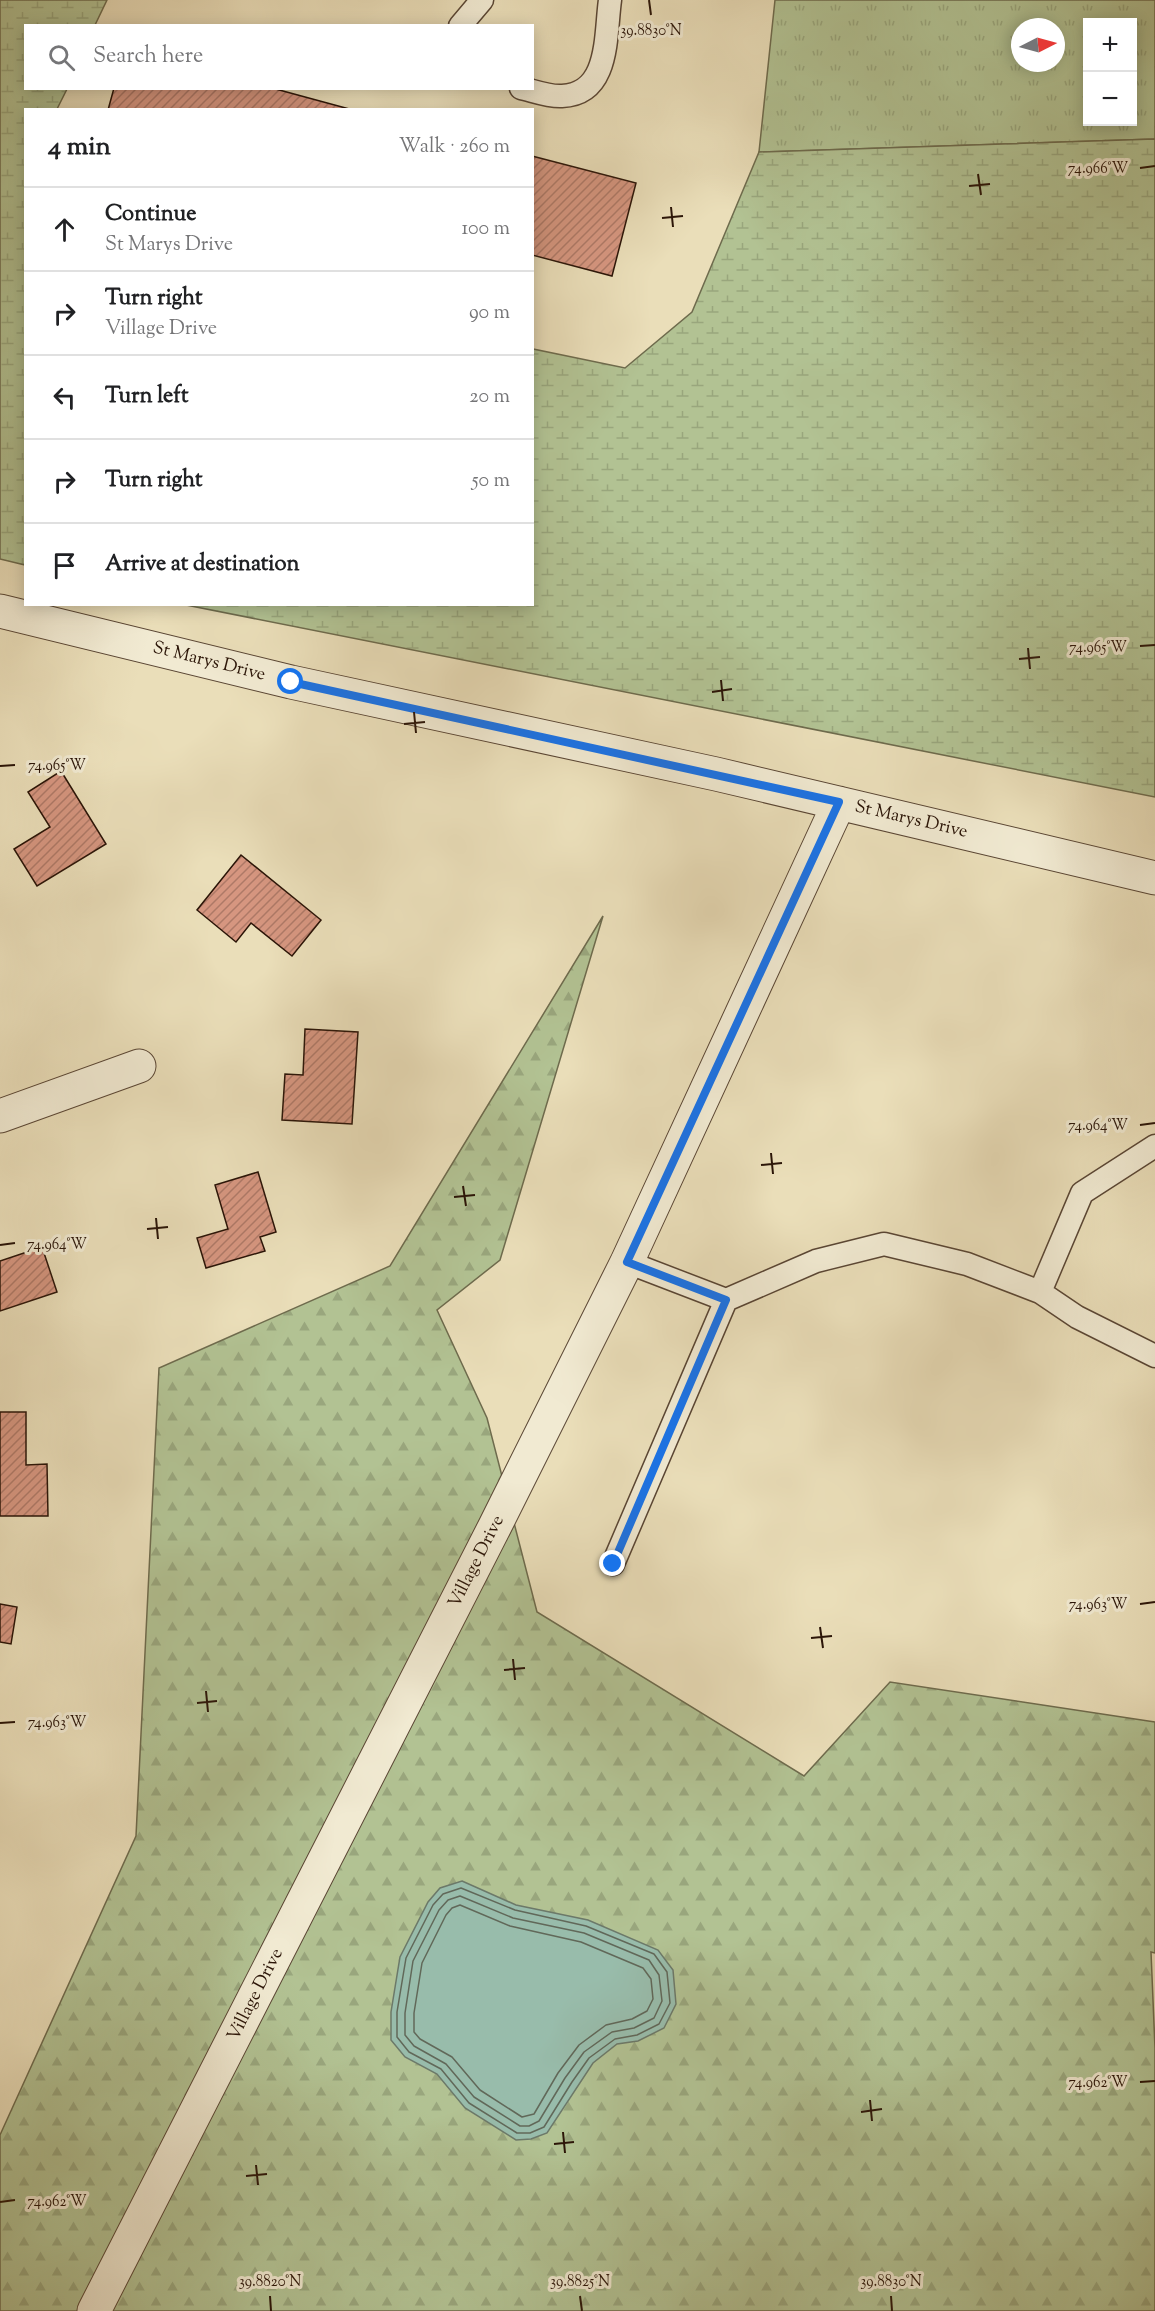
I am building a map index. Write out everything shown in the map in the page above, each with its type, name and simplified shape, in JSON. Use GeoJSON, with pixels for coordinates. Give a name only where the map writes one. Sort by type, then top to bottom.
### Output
{"type":"FeatureCollection","features":[{"type":"Feature","properties":{"kind":"street","name":"St Marys Drive"},"geometry":{"type":"LineString","coordinates":[[0,611],[291,682],[839,802],[1155,878]]}},
{"type":"Feature","properties":{"kind":"street","name":"Village Drive"},"geometry":{"type":"LineString","coordinates":[[94,2311],[490,1537],[627,1262],[839,802]]}},
{"type":"Feature","properties":{"kind":"street"},"geometry":{"type":"LineString","coordinates":[[0,1116],[139,1066]]}},
{"type":"Feature","properties":{"kind":"lane"},"geometry":{"type":"LineString","coordinates":[[462,24],[483,0]]}},
{"type":"Feature","properties":{"kind":"lane"},"geometry":{"type":"LineString","coordinates":[[531,90],[560,96],[580,93],[594,81],[602,64],[610,0]]}},
{"type":"Feature","properties":{"kind":"lane"},"geometry":{"type":"LineString","coordinates":[[1040,1292],[1082,1193],[1155,1146]]}},
{"type":"Feature","properties":{"kind":"lane"},"geometry":{"type":"LineString","coordinates":[[613,1564],[726,1300],[816,1261],[884,1244],[967,1264],[1040,1292],[1077,1317],[1155,1356]]}},
{"type":"Feature","properties":{"kind":"lane"},"geometry":{"type":"LineString","coordinates":[[627,1262],[726,1300]]}},
{"type":"Feature","properties":{"kind":"green space"},"geometry":{"type":"Polygon","coordinates":[[[0,0],[107,0],[95,24],[24,24],[24,90],[66,90],[58,108],[24,108],[24,565],[0,559],[0,0]]]}},
{"type":"Feature","properties":{"kind":"green space"},"geometry":{"type":"Polygon","coordinates":[[[775,0],[1155,0],[1155,139],[759,152],[775,0]]]}},
{"type":"Feature","properties":{"kind":"green space"},"geometry":{"type":"Polygon","coordinates":[[[1155,139],[1155,797],[191,606],[534,606],[534,349],[625,368],[692,312],[759,152],[1155,139]]]}},
{"type":"Feature","properties":{"kind":"green space"},"geometry":{"type":"Polygon","coordinates":[[[603,916],[500,1260],[437,1310],[487,1418],[537,1612],[804,1776],[890,1682],[1155,1722],[1155,1953],[1151,1952],[1155,2048],[1155,2311],[0,2311],[0,2135],[136,1836],[159,1368],[390,1266],[603,916]]]}},
{"type":"Feature","properties":{"kind":"water"},"geometry":{"type":"Polygon","coordinates":[[[462,1881],[516,1905],[588,1920],[658,1950],[673,1970],[676,2004],[664,2028],[638,2041],[617,2044],[593,2063],[547,2133],[531,2139],[516,2140],[465,2108],[437,2074],[405,2057],[391,2040],[391,2012],[400,1957],[428,1902],[440,1888],[462,1881]]]}},
{"type":"Feature","properties":{"kind":"building"},"geometry":{"type":"Polygon","coordinates":[[[113,90],[279,90],[346,108],[109,108],[113,90]]]}},
{"type":"Feature","properties":{"kind":"building"},"geometry":{"type":"Polygon","coordinates":[[[534,157],[636,183],[612,276],[534,256],[534,157]]]}},
{"type":"Feature","properties":{"kind":"building"},"geometry":{"type":"Polygon","coordinates":[[[61,771],[106,844],[37,886],[14,849],[50,827],[28,792],[61,771]]]}},
{"type":"Feature","properties":{"kind":"building"},"geometry":{"type":"Polygon","coordinates":[[[241,855],[321,920],[292,956],[251,923],[236,942],[197,910],[241,855]]]}},
{"type":"Feature","properties":{"kind":"building"},"geometry":{"type":"Polygon","coordinates":[[[305,1029],[358,1032],[352,1124],[282,1120],[285,1074],[303,1075],[305,1029]]]}},
{"type":"Feature","properties":{"kind":"building"},"geometry":{"type":"Polygon","coordinates":[[[258,1172],[276,1232],[260,1237],[265,1251],[206,1268],[197,1238],[228,1229],[215,1185],[258,1172]]]}},
{"type":"Feature","properties":{"kind":"building"},"geometry":{"type":"Polygon","coordinates":[[[42,1247],[57,1292],[0,1311],[0,1261],[42,1247]]]}},
{"type":"Feature","properties":{"kind":"building"},"geometry":{"type":"Polygon","coordinates":[[[0,1412],[26,1412],[26,1465],[47,1464],[48,1516],[0,1516],[0,1412]]]}},
{"type":"Feature","properties":{"kind":"building"},"geometry":{"type":"Polygon","coordinates":[[[0,1604],[17,1607],[11,1644],[0,1642],[0,1604]]]}},
{"type":"Feature","properties":{"kind":"route"},"geometry":{"type":"LineString","coordinates":[[291,682],[839,802],[627,1262],[726,1300],[613,1564]]}}]}
